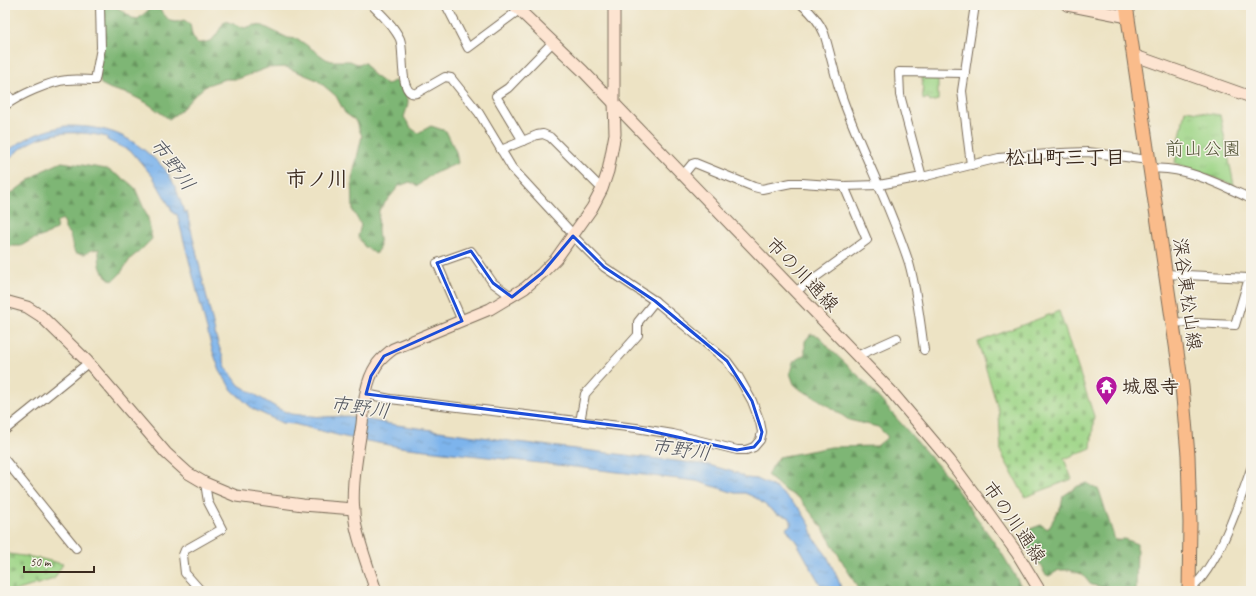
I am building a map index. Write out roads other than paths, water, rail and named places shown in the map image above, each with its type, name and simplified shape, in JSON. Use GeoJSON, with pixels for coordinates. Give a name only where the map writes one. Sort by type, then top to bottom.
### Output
{"type":"FeatureCollection","features":[{"type":"Feature","properties":{"kind":"main road","name":"深谷東松山線"},"geometry":{"type":"LineString","coordinates":[[1127,8],[1182,386],[1188,455],[1190,523],[1189,591]]}},
{"type":"Feature","properties":{"kind":"street"},"geometry":{"type":"LineString","coordinates":[[5,106],[12,100],[54,82],[66,80],[95,80],[101,48],[100,5]]}},
{"type":"Feature","properties":{"kind":"street"},"geometry":{"type":"LineString","coordinates":[[366,394],[390,399],[636,428],[673,434],[737,450],[746,450],[754,447],[760,440],[762,432],[752,401],[738,376],[727,361],[655,301],[604,267],[573,236],[512,168],[479,114],[451,78],[445,77],[414,94],[407,89],[403,79],[402,49],[400,40],[395,31],[372,5]]}},
{"type":"Feature","properties":{"kind":"street"},"geometry":{"type":"LineString","coordinates":[[446,5],[468,48],[517,7]]}},
{"type":"Feature","properties":{"kind":"street"},"geometry":{"type":"LineString","coordinates":[[376,591],[356,527],[354,509],[354,485],[357,458],[366,394],[371,376],[376,365],[384,356],[393,350],[490,309],[525,288],[542,274],[556,259],[592,208],[602,190],[608,171],[615,134],[614,5]]}},
{"type":"Feature","properties":{"kind":"street"},"geometry":{"type":"LineString","coordinates":[[802,5],[812,13],[820,24],[824,33],[842,99],[872,172],[879,185],[909,263],[913,279],[924,350]]}},
{"type":"Feature","properties":{"kind":"street"},"geometry":{"type":"LineString","coordinates":[[971,165],[962,91],[975,5]]}},
{"type":"Feature","properties":{"kind":"street"},"geometry":{"type":"LineString","coordinates":[[1066,5],[1127,8]]}},
{"type":"Feature","properties":{"kind":"street","name":"市の川通線"},"geometry":{"type":"LineString","coordinates":[[517,7],[614,102],[794,292],[890,390],[950,461],[1017,553],[1040,591]]}},
{"type":"Feature","properties":{"kind":"street"},"geometry":{"type":"LineString","coordinates":[[523,141],[496,96],[508,88],[553,42]]}},
{"type":"Feature","properties":{"kind":"street"},"geometry":{"type":"LineString","coordinates":[[1133,55],[1251,97]]}},
{"type":"Feature","properties":{"kind":"street"},"geometry":{"type":"LineString","coordinates":[[922,177],[900,95],[899,72],[965,73]]}},
{"type":"Feature","properties":{"kind":"street"},"geometry":{"type":"LineString","coordinates":[[5,91],[12,100]]}},
{"type":"Feature","properties":{"kind":"street"},"geometry":{"type":"LineString","coordinates":[[501,150],[537,135],[543,134],[550,137],[602,190]]}},
{"type":"Feature","properties":{"kind":"street"},"geometry":{"type":"LineString","coordinates":[[683,175],[692,164],[695,163],[762,189],[791,183],[844,186],[879,185],[922,177],[999,158],[1088,152],[1149,164],[1159,168],[1177,170],[1222,185],[1251,198]]}},
{"type":"Feature","properties":{"kind":"street"},"geometry":{"type":"LineString","coordinates":[[794,292],[867,240],[844,186]]}},
{"type":"Feature","properties":{"kind":"street"},"geometry":{"type":"LineString","coordinates":[[462,321],[437,263],[471,251],[493,283],[512,297]]}},
{"type":"Feature","properties":{"kind":"street"},"geometry":{"type":"LineString","coordinates":[[1165,274],[1249,278],[1235,325],[1172,322]]}},
{"type":"Feature","properties":{"kind":"street"},"geometry":{"type":"LineString","coordinates":[[5,301],[27,307],[41,316],[88,363],[166,453],[188,473],[205,483],[236,496],[303,505],[354,509]]}},
{"type":"Feature","properties":{"kind":"street"},"geometry":{"type":"LineString","coordinates":[[580,422],[585,394],[638,335],[638,322],[655,301]]}},
{"type":"Feature","properties":{"kind":"street"},"geometry":{"type":"LineString","coordinates":[[857,356],[897,338]]}},
{"type":"Feature","properties":{"kind":"street"},"geometry":{"type":"LineString","coordinates":[[5,430],[88,363]]}},
{"type":"Feature","properties":{"kind":"street"},"geometry":{"type":"LineString","coordinates":[[5,460],[76,548]]}},
{"type":"Feature","properties":{"kind":"street"},"geometry":{"type":"LineString","coordinates":[[1189,591],[1205,574],[1224,540],[1239,504],[1251,469]]}},
{"type":"Feature","properties":{"kind":"street"},"geometry":{"type":"LineString","coordinates":[[201,591],[185,573],[185,550],[222,529],[208,502],[205,483]]}},
{"type":"Feature","properties":{"kind":"water"},"geometry":{"type":"Polygon","coordinates":[[[65,126],[89,127],[120,135],[140,147],[158,162],[167,172],[176,189],[184,212],[187,212],[216,337],[226,367],[239,385],[279,409],[291,414],[322,417],[348,416],[390,424],[517,442],[709,465],[737,473],[746,478],[757,479],[776,488],[800,509],[810,525],[814,538],[827,556],[842,591],[824,591],[797,543],[786,528],[791,525],[789,517],[777,514],[756,498],[745,493],[735,493],[696,481],[400,447],[345,437],[294,424],[282,423],[253,409],[232,390],[220,371],[212,349],[177,214],[174,214],[153,177],[132,152],[107,140],[107,137],[68,133],[49,136],[30,143],[5,162],[5,153],[19,143],[48,130],[65,126]]]}},
{"type":"Feature","properties":{"kind":"place","name":"城恩寺"},"geometry":{"type":"Point","coordinates":[1107,406]}},
{"type":"Feature","properties":{"kind":"district","name":"松山町三丁目"},"geometry":{"type":"Point","coordinates":[1065,157]}},
{"type":"Feature","properties":{"kind":"district","name":"市ノ川"},"geometry":{"type":"Point","coordinates":[317,179]}},
{"type":"Feature","properties":{"kind":"park label","name":"前山公園"},"geometry":{"type":"Point","coordinates":[1203,148]}},
{"type":"Feature","properties":{"kind":"water label","name":"市野川"},"geometry":{"type":"Point","coordinates":[173,164]}},
{"type":"Feature","properties":{"kind":"water label","name":"市野川"},"geometry":{"type":"Point","coordinates":[360,407]}},
{"type":"Feature","properties":{"kind":"water label","name":"市野川"},"geometry":{"type":"Point","coordinates":[681,449]}}]}
